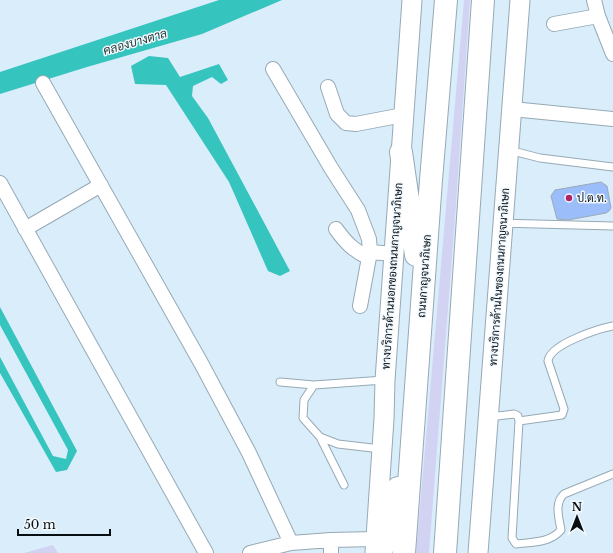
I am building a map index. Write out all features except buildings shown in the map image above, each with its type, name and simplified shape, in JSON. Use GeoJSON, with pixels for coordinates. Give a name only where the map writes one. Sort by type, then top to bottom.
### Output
{"type":"FeatureCollection","features":[{"type":"Feature","properties":{"kind":"highway"},"geometry":{"type":"LineString","coordinates":[[445,553],[483,0]]}},
{"type":"Feature","properties":{"kind":"highway","name":"ถนนกาญจนาภิเษก"},"geometry":{"type":"LineString","coordinates":[[404,553],[422,296],[446,1]]}},
{"type":"Feature","properties":{"kind":"highway"},"geometry":{"type":"LineString","coordinates":[[401,152],[422,296]]}},
{"type":"Feature","properties":{"kind":"highway"},"geometry":{"type":"LineString","coordinates":[[378,548],[412,438]]}},
{"type":"Feature","properties":{"kind":"highway"},"geometry":{"type":"LineString","coordinates":[[448,509],[450,553]]}},
{"type":"Feature","properties":{"kind":"main road","name":"ทางบริการด้านในของถนนกาญจนาภิเษก"},"geometry":{"type":"LineString","coordinates":[[478,553],[520,0]]}},
{"type":"Feature","properties":{"kind":"main road","name":"ทางบริการด้านนอกของถนนกาญจนาภิเษก"},"geometry":{"type":"LineString","coordinates":[[378,548],[385,380],[411,3]]}},
{"type":"Feature","properties":{"kind":"street"},"geometry":{"type":"LineString","coordinates":[[594,0],[598,16],[613,54]]}},
{"type":"Feature","properties":{"kind":"street"},"geometry":{"type":"LineString","coordinates":[[554,24],[598,16]]}},
{"type":"Feature","properties":{"kind":"street"},"geometry":{"type":"LineString","coordinates":[[273,69],[331,168],[358,210],[369,239],[370,255],[360,306]]}},
{"type":"Feature","properties":{"kind":"street"},"geometry":{"type":"LineString","coordinates":[[43,83],[102,185],[212,384],[249,453],[291,543]]}},
{"type":"Feature","properties":{"kind":"street"},"geometry":{"type":"LineString","coordinates":[[328,87],[337,114],[340,119],[346,123],[356,124],[403,115]]}},
{"type":"Feature","properties":{"kind":"street"},"geometry":{"type":"LineString","coordinates":[[512,109],[613,118]]}},
{"type":"Feature","properties":{"kind":"street"},"geometry":{"type":"LineString","coordinates":[[0,183],[206,553]]}},
{"type":"Feature","properties":{"kind":"street"},"geometry":{"type":"LineString","coordinates":[[25,229],[102,185]]}},
{"type":"Feature","properties":{"kind":"street"},"geometry":{"type":"LineString","coordinates":[[336,229],[351,248],[357,252],[370,255],[394,254]]}},
{"type":"Feature","properties":{"kind":"street"},"geometry":{"type":"LineString","coordinates":[[250,553],[291,543],[378,548]]}},
{"type":"Feature","properties":{"kind":"lane"},"geometry":{"type":"LineString","coordinates":[[509,150],[540,158],[613,167]]}},
{"type":"Feature","properties":{"kind":"lane"},"geometry":{"type":"LineString","coordinates":[[503,223],[613,226]]}},
{"type":"Feature","properties":{"kind":"lane"},"geometry":{"type":"LineString","coordinates":[[519,421],[562,415],[564,409],[548,356],[572,340],[613,326]]}},
{"type":"Feature","properties":{"kind":"lane"},"geometry":{"type":"LineString","coordinates":[[280,382],[314,385],[385,380]]}},
{"type":"Feature","properties":{"kind":"lane"},"geometry":{"type":"LineString","coordinates":[[314,385],[304,400],[303,418],[320,437],[344,485]]}},
{"type":"Feature","properties":{"kind":"lane"},"geometry":{"type":"LineString","coordinates":[[489,417],[514,414],[518,416],[519,421],[512,538],[516,544],[547,540],[555,537],[560,530],[558,502],[560,497],[613,474]]}},
{"type":"Feature","properties":{"kind":"lane"},"geometry":{"type":"LineString","coordinates":[[320,437],[338,444],[381,449]]}},
{"type":"Feature","properties":{"kind":"shaded area"},"geometry":{"type":"Polygon","coordinates":[[[464,0],[470,0],[429,553],[416,553],[464,0]]]}},
{"type":"Feature","properties":{"kind":"shaded area"},"geometry":{"type":"Polygon","coordinates":[[[53,545],[58,553],[24,553],[53,545]]]}},
{"type":"Feature","properties":{"kind":"water","name":"คลองบางตาล"},"geometry":{"type":"Polygon","coordinates":[[[219,0],[282,0],[202,34],[0,94],[0,72],[219,0]]]}},
{"type":"Feature","properties":{"kind":"water"},"geometry":{"type":"Polygon","coordinates":[[[149,56],[168,58],[180,77],[219,64],[228,80],[221,84],[212,77],[193,86],[192,96],[208,118],[290,271],[280,276],[268,271],[229,182],[166,85],[135,84],[131,66],[149,56]]]}},
{"type":"Feature","properties":{"kind":"water"},"geometry":{"type":"Polygon","coordinates":[[[0,307],[77,451],[67,470],[56,472],[0,373],[0,357],[53,456],[66,459],[68,450],[0,325],[0,307]]]}},
{"type":"Feature","properties":{"kind":"place","name":"ป.ต.ท."},"geometry":{"type":"Point","coordinates":[569,198]}}]}
